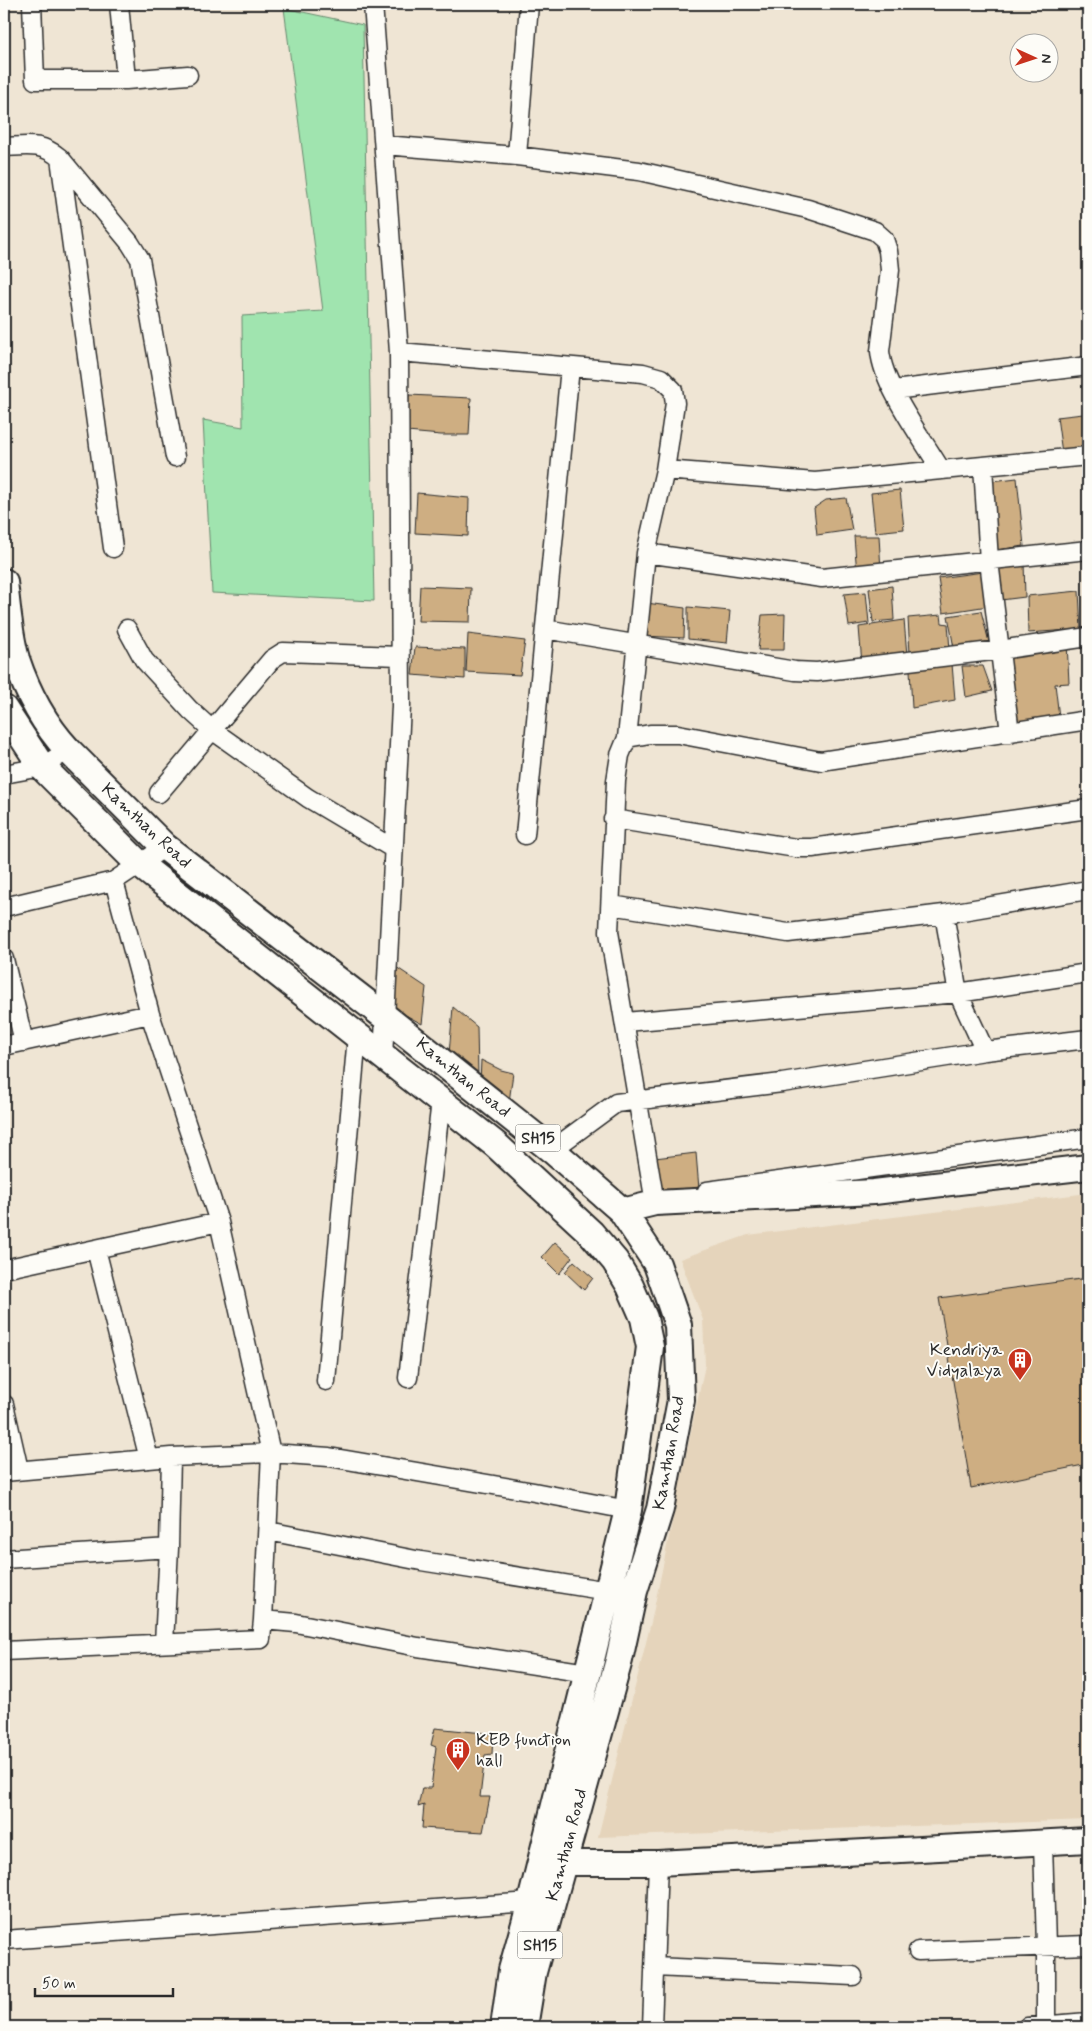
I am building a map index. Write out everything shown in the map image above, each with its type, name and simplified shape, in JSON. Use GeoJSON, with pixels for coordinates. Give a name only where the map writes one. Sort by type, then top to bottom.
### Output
{"type":"FeatureCollection","features":[{"type":"Feature","properties":{"kind":"main road","name":"Kamthan Road"},"geometry":{"type":"LineString","coordinates":[[4,582],[16,658],[34,704],[58,739],[68,750],[165,847],[384,1016],[552,1150],[622,1212],[657,1264],[678,1325],[681,1400],[660,1509],[634,1591],[618,1660],[551,1863],[531,1902],[512,1970],[504,2027]]}},
{"type":"Feature","properties":{"kind":"main road","name":"Kamthan Road"},"geometry":{"type":"LineString","coordinates":[[4,708],[42,767],[139,864],[496,1145],[591,1233],[615,1262],[630,1286],[644,1318],[650,1347],[628,1510],[588,1673],[551,1863],[524,2027]]}},
{"type":"Feature","properties":{"kind":"main road"},"geometry":{"type":"LineString","coordinates":[[622,1212],[655,1200],[874,1192],[1088,1166]]}},
{"type":"Feature","properties":{"kind":"main road"},"geometry":{"type":"LineString","coordinates":[[630,1286],[657,1264]]}},
{"type":"Feature","properties":{"kind":"main road"},"geometry":{"type":"LineString","coordinates":[[551,1863],[658,1863],[1088,1840]]}},
{"type":"Feature","properties":{"kind":"street"},"geometry":{"type":"LineString","coordinates":[[32,4],[35,80],[126,80],[188,75]]}},
{"type":"Feature","properties":{"kind":"street"},"geometry":{"type":"LineString","coordinates":[[119,4],[126,80]]}},
{"type":"Feature","properties":{"kind":"street"},"geometry":{"type":"LineString","coordinates":[[373,4],[399,352],[400,706],[383,1057]]}},
{"type":"Feature","properties":{"kind":"street"},"geometry":{"type":"LineString","coordinates":[[517,156],[529,4]]}},
{"type":"Feature","properties":{"kind":"street"},"geometry":{"type":"LineString","coordinates":[[384,145],[517,156],[639,171],[808,209],[875,230],[884,239],[888,251],[890,270],[880,351],[881,364],[909,419],[941,470]]}},
{"type":"Feature","properties":{"kind":"street"},"geometry":{"type":"LineString","coordinates":[[4,147],[38,146],[49,148],[60,158],[130,243],[140,259],[175,456]]}},
{"type":"Feature","properties":{"kind":"street"},"geometry":{"type":"LineString","coordinates":[[60,158],[113,548]]}},
{"type":"Feature","properties":{"kind":"street"},"geometry":{"type":"LineString","coordinates":[[399,352],[643,372],[661,378],[673,390],[675,403],[665,470],[646,553],[627,738],[620,755],[613,819],[609,932],[655,1200],[1088,1138]]}},
{"type":"Feature","properties":{"kind":"street"},"geometry":{"type":"LineString","coordinates":[[894,390],[1088,366]]}},
{"type":"Feature","properties":{"kind":"street"},"geometry":{"type":"LineString","coordinates":[[525,835],[570,367]]}},
{"type":"Feature","properties":{"kind":"street"},"geometry":{"type":"LineString","coordinates":[[665,470],[815,482],[1088,456]]}},
{"type":"Feature","properties":{"kind":"street"},"geometry":{"type":"LineString","coordinates":[[982,466],[989,560],[1010,733]]}},
{"type":"Feature","properties":{"kind":"street"},"geometry":{"type":"LineString","coordinates":[[646,553],[822,578],[1088,550]]}},
{"type":"Feature","properties":{"kind":"street"},"geometry":{"type":"LineString","coordinates":[[128,629],[144,660],[190,710],[212,730],[308,798],[392,848]]}},
{"type":"Feature","properties":{"kind":"street"},"geometry":{"type":"LineString","coordinates":[[545,629],[817,672],[1000,650],[1088,637]]}},
{"type":"Feature","properties":{"kind":"street"},"geometry":{"type":"LineString","coordinates":[[159,793],[272,658],[283,652],[400,656]]}},
{"type":"Feature","properties":{"kind":"street"},"geometry":{"type":"LineString","coordinates":[[627,738],[650,734],[678,734],[821,761],[1088,720]]}},
{"type":"Feature","properties":{"kind":"street"},"geometry":{"type":"LineString","coordinates":[[4,774],[42,767],[68,750]]}},
{"type":"Feature","properties":{"kind":"street"},"geometry":{"type":"LineString","coordinates":[[613,819],[804,848],[1088,809]]}},
{"type":"Feature","properties":{"kind":"street"},"geometry":{"type":"LineString","coordinates":[[4,907],[114,882],[165,847]]}},
{"type":"Feature","properties":{"kind":"street"},"geometry":{"type":"LineString","coordinates":[[4,1651],[261,1638],[271,1453],[219,1222],[150,1014],[114,882]]}},
{"type":"Feature","properties":{"kind":"street"},"geometry":{"type":"LineString","coordinates":[[611,905],[788,933],[944,914],[1088,890]]}},
{"type":"Feature","properties":{"kind":"street"},"geometry":{"type":"LineString","coordinates":[[944,914],[958,993],[985,1051]]}},
{"type":"Feature","properties":{"kind":"street"},"geometry":{"type":"LineString","coordinates":[[4,959],[24,1042]]}},
{"type":"Feature","properties":{"kind":"street"},"geometry":{"type":"LineString","coordinates":[[625,1022],[958,993],[1088,973]]}},
{"type":"Feature","properties":{"kind":"street"},"geometry":{"type":"LineString","coordinates":[[4,1046],[150,1014]]}},
{"type":"Feature","properties":{"kind":"street"},"geometry":{"type":"LineString","coordinates":[[326,1381],[357,1036]]}},
{"type":"Feature","properties":{"kind":"street"},"geometry":{"type":"LineString","coordinates":[[552,1150],[616,1103],[782,1083],[985,1051],[1088,1039]]}},
{"type":"Feature","properties":{"kind":"street"},"geometry":{"type":"LineString","coordinates":[[408,1378],[441,1101]]}},
{"type":"Feature","properties":{"kind":"street"},"geometry":{"type":"LineString","coordinates":[[4,1269],[219,1222]]}},
{"type":"Feature","properties":{"kind":"street"},"geometry":{"type":"LineString","coordinates":[[96,1249],[149,1459]]}},
{"type":"Feature","properties":{"kind":"street"},"geometry":{"type":"LineString","coordinates":[[4,1404],[12,1471],[171,1457],[271,1453],[329,1457],[628,1510]]}},
{"type":"Feature","properties":{"kind":"street"},"geometry":{"type":"LineString","coordinates":[[164,1643],[171,1457]]}},
{"type":"Feature","properties":{"kind":"street"},"geometry":{"type":"LineString","coordinates":[[268,1531],[421,1561],[608,1592]]}},
{"type":"Feature","properties":{"kind":"street"},"geometry":{"type":"LineString","coordinates":[[4,1560],[169,1548]]}},
{"type":"Feature","properties":{"kind":"street"},"geometry":{"type":"LineString","coordinates":[[263,1620],[296,1623],[418,1647],[588,1673]]}},
{"type":"Feature","properties":{"kind":"street"},"geometry":{"type":"LineString","coordinates":[[1042,1843],[1046,1946],[1046,2027]]}},
{"type":"Feature","properties":{"kind":"street"},"geometry":{"type":"LineString","coordinates":[[652,2027],[658,1863]]}},
{"type":"Feature","properties":{"kind":"street"},"geometry":{"type":"LineString","coordinates":[[4,1940],[531,1902]]}},
{"type":"Feature","properties":{"kind":"street"},"geometry":{"type":"LineString","coordinates":[[918,1951],[1088,1945]]}},
{"type":"Feature","properties":{"kind":"street"},"geometry":{"type":"LineString","coordinates":[[654,1967],[853,1976]]}},
{"type":"Feature","properties":{"kind":"street"},"geometry":{"type":"LineString","coordinates":[[1027,2027],[1046,2027],[1088,2022]]}},
{"type":"Feature","properties":{"kind":"shaded area"},"geometry":{"type":"Polygon","coordinates":[[[1088,1193],[1088,1820],[598,1837],[652,1618],[705,1365],[703,1320],[680,1259],[748,1235],[1088,1193]]]}},
{"type":"Feature","properties":{"kind":"green space"},"geometry":{"type":"Polygon","coordinates":[[[284,8],[363,25],[374,601],[212,593],[203,420],[243,427],[242,316],[323,311],[284,8]]]}},
{"type":"Feature","properties":{"kind":"building"},"geometry":{"type":"Polygon","coordinates":[[[409,395],[471,398],[469,435],[407,432],[409,395]]]}},
{"type":"Feature","properties":{"kind":"building"},"geometry":{"type":"Polygon","coordinates":[[[1083,414],[1088,449],[1062,453],[1057,417],[1083,414]]]}},
{"type":"Feature","properties":{"kind":"building"},"geometry":{"type":"Polygon","coordinates":[[[1017,478],[1024,546],[996,550],[992,481],[1017,478]]]}},
{"type":"Feature","properties":{"kind":"building"},"geometry":{"type":"Polygon","coordinates":[[[900,490],[904,529],[875,532],[871,493],[900,490]]]}},
{"type":"Feature","properties":{"kind":"building"},"geometry":{"type":"Polygon","coordinates":[[[417,493],[469,498],[468,536],[415,533],[417,493]]]}},
{"type":"Feature","properties":{"kind":"building"},"geometry":{"type":"Polygon","coordinates":[[[846,498],[852,530],[817,535],[814,508],[826,500],[846,498]]]}},
{"type":"Feature","properties":{"kind":"building"},"geometry":{"type":"Polygon","coordinates":[[[854,536],[879,536],[881,571],[857,574],[854,536]]]}},
{"type":"Feature","properties":{"kind":"building"},"geometry":{"type":"Polygon","coordinates":[[[1024,562],[1025,597],[1001,600],[999,565],[1024,562]]]}},
{"type":"Feature","properties":{"kind":"building"},"geometry":{"type":"Polygon","coordinates":[[[983,572],[988,606],[943,613],[938,578],[983,572]]]}},
{"type":"Feature","properties":{"kind":"building"},"geometry":{"type":"Polygon","coordinates":[[[420,586],[471,588],[470,622],[418,621],[420,586]]]}},
{"type":"Feature","properties":{"kind":"building"},"geometry":{"type":"Polygon","coordinates":[[[892,586],[894,620],[873,622],[869,589],[892,586]]]}},
{"type":"Feature","properties":{"kind":"building"},"geometry":{"type":"Polygon","coordinates":[[[1079,591],[1081,629],[1028,633],[1027,596],[1079,591]]]}},
{"type":"Feature","properties":{"kind":"building"},"geometry":{"type":"Polygon","coordinates":[[[866,592],[869,623],[849,626],[844,594],[866,592]]]}},
{"type":"Feature","properties":{"kind":"building"},"geometry":{"type":"Polygon","coordinates":[[[646,603],[685,608],[684,638],[643,636],[646,603]]]}},
{"type":"Feature","properties":{"kind":"building"},"geometry":{"type":"Polygon","coordinates":[[[688,607],[730,611],[727,643],[688,639],[688,607]]]}},
{"type":"Feature","properties":{"kind":"building"},"geometry":{"type":"Polygon","coordinates":[[[981,611],[989,642],[954,648],[948,616],[981,611]]]}},
{"type":"Feature","properties":{"kind":"building"},"geometry":{"type":"Polygon","coordinates":[[[785,614],[784,650],[758,650],[762,615],[785,614]]]}},
{"type":"Feature","properties":{"kind":"building"},"geometry":{"type":"Polygon","coordinates":[[[941,615],[942,623],[948,624],[950,650],[910,654],[908,618],[941,615]]]}},
{"type":"Feature","properties":{"kind":"building"},"geometry":{"type":"Polygon","coordinates":[[[904,620],[907,655],[862,664],[859,627],[904,620]]]}},
{"type":"Feature","properties":{"kind":"building"},"geometry":{"type":"Polygon","coordinates":[[[468,634],[525,641],[520,675],[466,672],[468,634]]]}},
{"type":"Feature","properties":{"kind":"building"},"geometry":{"type":"Polygon","coordinates":[[[1067,642],[1069,683],[1055,684],[1059,717],[1015,723],[1009,655],[1067,642]]]}},
{"type":"Feature","properties":{"kind":"building"},"geometry":{"type":"Polygon","coordinates":[[[415,647],[465,649],[465,679],[412,675],[415,647]]]}},
{"type":"Feature","properties":{"kind":"building"},"geometry":{"type":"Polygon","coordinates":[[[952,664],[955,700],[912,708],[910,670],[952,664]]]}},
{"type":"Feature","properties":{"kind":"building"},"geometry":{"type":"Polygon","coordinates":[[[962,666],[983,666],[992,691],[966,697],[962,666]]]}},
{"type":"Feature","properties":{"kind":"building"},"geometry":{"type":"Polygon","coordinates":[[[396,967],[426,987],[422,1024],[391,1007],[396,967]]]}},
{"type":"Feature","properties":{"kind":"building"},"geometry":{"type":"Polygon","coordinates":[[[453,1007],[477,1027],[478,1075],[449,1054],[453,1007]]]}},
{"type":"Feature","properties":{"kind":"building"},"geometry":{"type":"Polygon","coordinates":[[[481,1060],[501,1070],[513,1073],[509,1102],[480,1082],[481,1060]]]}},
{"type":"Feature","properties":{"kind":"building"},"geometry":{"type":"Polygon","coordinates":[[[696,1153],[699,1189],[663,1194],[655,1158],[696,1153]]]}},
{"type":"Feature","properties":{"kind":"building"},"geometry":{"type":"Polygon","coordinates":[[[555,1242],[572,1257],[559,1274],[542,1257],[555,1242]]]}},
{"type":"Feature","properties":{"kind":"building"},"geometry":{"type":"Polygon","coordinates":[[[574,1261],[593,1278],[584,1290],[565,1272],[574,1261]]]}},
{"type":"Feature","properties":{"kind":"building","name":"Kendriya Vidyalaya"},"geometry":{"type":"Polygon","coordinates":[[[1088,1278],[1088,1464],[971,1488],[939,1298],[1088,1278]]]}},
{"type":"Feature","properties":{"kind":"building","name":"KEB function hall"},"geometry":{"type":"Polygon","coordinates":[[[435,1728],[493,1734],[492,1754],[485,1755],[480,1797],[490,1797],[483,1832],[422,1828],[424,1805],[418,1807],[422,1788],[431,1788],[436,1747],[431,1745],[435,1728]]]}},
{"type":"Feature","properties":{"kind":"place","name":"Kendriya Vidyalaya"},"geometry":{"type":"Point","coordinates":[1020,1381]}},
{"type":"Feature","properties":{"kind":"place","name":"KEB function hall"},"geometry":{"type":"Point","coordinates":[458,1771]}}]}
